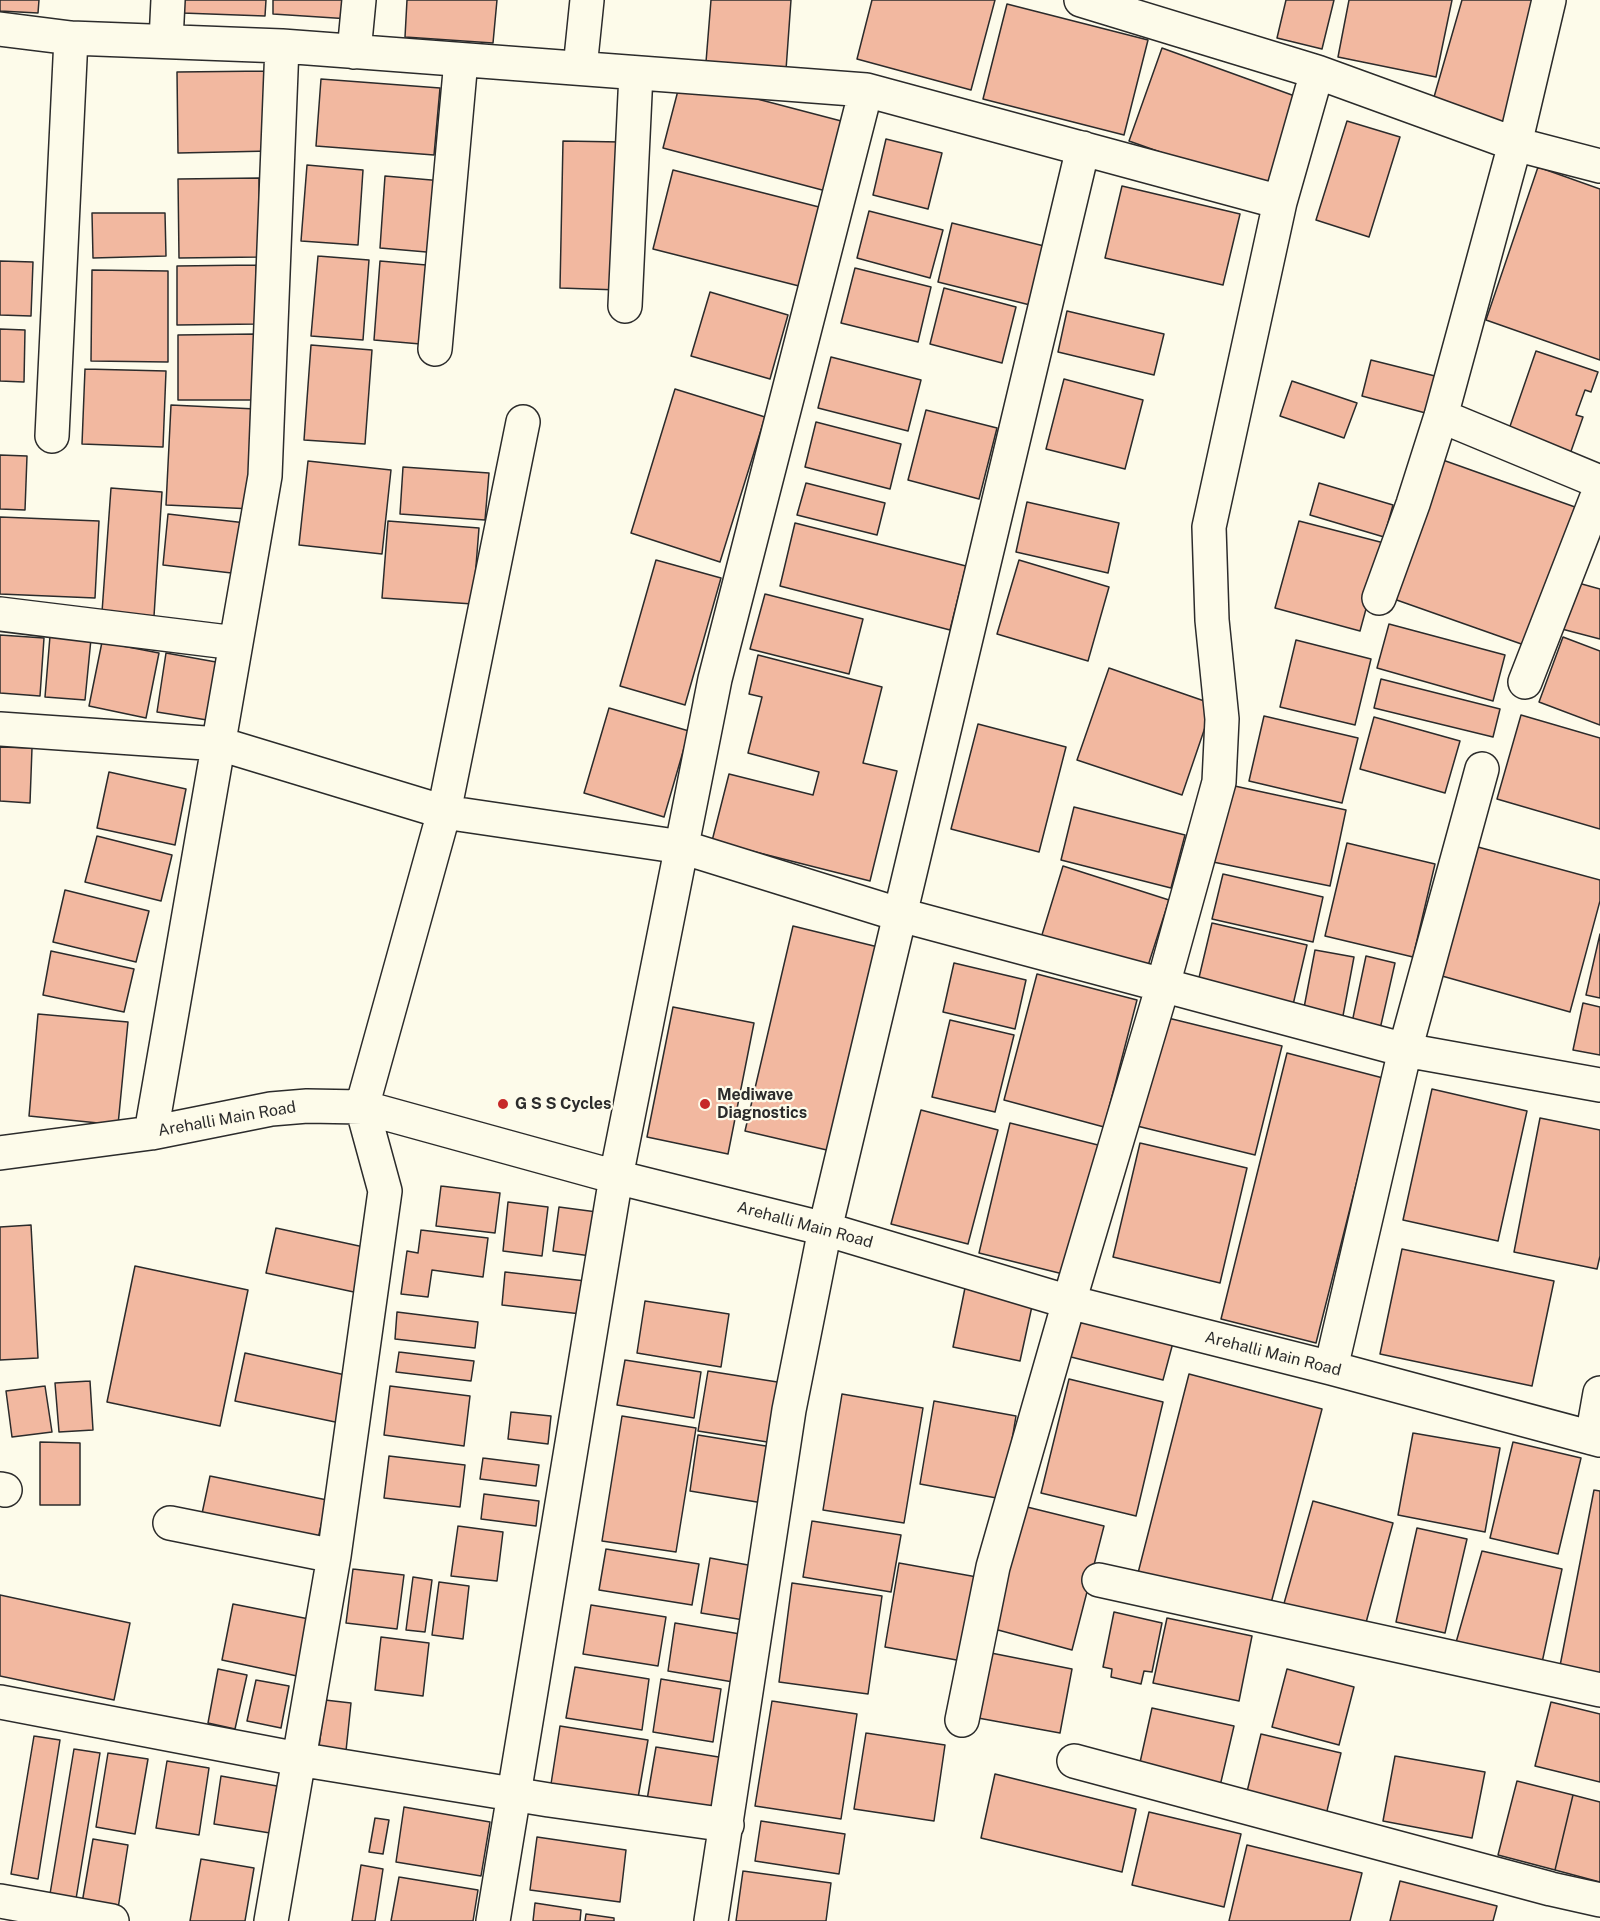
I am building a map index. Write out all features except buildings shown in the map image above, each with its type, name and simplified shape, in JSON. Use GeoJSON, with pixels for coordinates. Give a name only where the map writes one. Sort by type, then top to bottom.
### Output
{"type":"FeatureCollection","features":[{"type":"Feature","properties":{"kind":"street"},"geometry":{"type":"LineString","coordinates":[[166,42],[168,0]]}},
{"type":"Feature","properties":{"kind":"street"},"geometry":{"type":"LineString","coordinates":[[354,52],[359,0]]}},
{"type":"Feature","properties":{"kind":"street"},"geometry":{"type":"LineString","coordinates":[[580,68],[587,0]]}},
{"type":"Feature","properties":{"kind":"street"},"geometry":{"type":"LineString","coordinates":[[1081,0],[1317,72],[1515,144],[1600,166]]}},
{"type":"Feature","properties":{"kind":"street"},"geometry":{"type":"LineString","coordinates":[[1379,598],[1413,504],[1441,416],[1515,144],[1549,0]]}},
{"type":"Feature","properties":{"kind":"street"},"geometry":{"type":"LineString","coordinates":[[0,29],[71,38],[282,46],[866,90],[1280,202]]}},
{"type":"Feature","properties":{"kind":"street"},"geometry":{"type":"LineString","coordinates":[[52,436],[71,38]]}},
{"type":"Feature","properties":{"kind":"street"},"geometry":{"type":"LineString","coordinates":[[151,1133],[265,476],[282,46]]}},
{"type":"Feature","properties":{"kind":"street"},"geometry":{"type":"LineString","coordinates":[[435,349],[461,60]]}},
{"type":"Feature","properties":{"kind":"street"},"geometry":{"type":"LineString","coordinates":[[962,1720],[993,1567],[1164,985],[1219,782],[1222,719],[1212,620],[1209,527],[1280,202],[1317,72]]}},
{"type":"Feature","properties":{"kind":"street"},"geometry":{"type":"LineString","coordinates":[[625,306],[636,73]]}},
{"type":"Feature","properties":{"kind":"street"},"geometry":{"type":"LineString","coordinates":[[493,1921],[616,1177],[715,679],[866,90]]}},
{"type":"Feature","properties":{"kind":"street"},"geometry":{"type":"LineString","coordinates":[[711,1921],[789,1410],[825,1229],[1083,148]]}},
{"type":"Feature","properties":{"kind":"street"},"geometry":{"type":"LineString","coordinates":[[1441,416],[1600,482]]}},
{"type":"Feature","properties":{"kind":"street"},"geometry":{"type":"LineString","coordinates":[[271,1921],[334,1556],[385,1191],[362,1107],[444,812],[523,422]]}},
{"type":"Feature","properties":{"kind":"street"},"geometry":{"type":"LineString","coordinates":[[1524,682],[1600,489]]}},
{"type":"Feature","properties":{"kind":"street"},"geometry":{"type":"LineString","coordinates":[[0,614],[236,643]]}},
{"type":"Feature","properties":{"kind":"street"},"geometry":{"type":"LineString","coordinates":[[0,729],[220,744],[444,812],[682,847],[901,915],[1405,1050],[1600,1085]]}},
{"type":"Feature","properties":{"kind":"street"},"geometry":{"type":"LineString","coordinates":[[1330,1368],[1405,1050],[1482,769]]}},
{"type":"Feature","properties":{"kind":"street","name":"Arehalli Main Road"},"geometry":{"type":"LineString","coordinates":[[0,1153],[151,1133],[271,1109],[307,1106],[362,1107],[616,1177],[825,1229],[1069,1302],[1596,1439]]}},
{"type":"Feature","properties":{"kind":"street"},"geometry":{"type":"LineString","coordinates":[[1596,1439],[1600,1393]]}},
{"type":"Feature","properties":{"kind":"street"},"geometry":{"type":"LineString","coordinates":[[170,1523],[334,1556]]}},
{"type":"Feature","properties":{"kind":"street"},"geometry":{"type":"LineString","coordinates":[[1099,1580],[1600,1690]]}},
{"type":"Feature","properties":{"kind":"street"},"geometry":{"type":"LineString","coordinates":[[0,1702],[298,1759],[727,1825]]}},
{"type":"Feature","properties":{"kind":"street"},"geometry":{"type":"LineString","coordinates":[[1074,1761],[1551,1889],[1600,1900]]}},
{"type":"Feature","properties":{"kind":"street"},"geometry":{"type":"LineString","coordinates":[[0,1901],[112,1921]]}},
{"type":"Feature","properties":{"kind":"place","name":"G S S Cycles"},"geometry":{"type":"Point","coordinates":[503,1104]}},
{"type":"Feature","properties":{"kind":"place","name":"Mediwave Diagnostics"},"geometry":{"type":"Point","coordinates":[705,1104]}}]}
